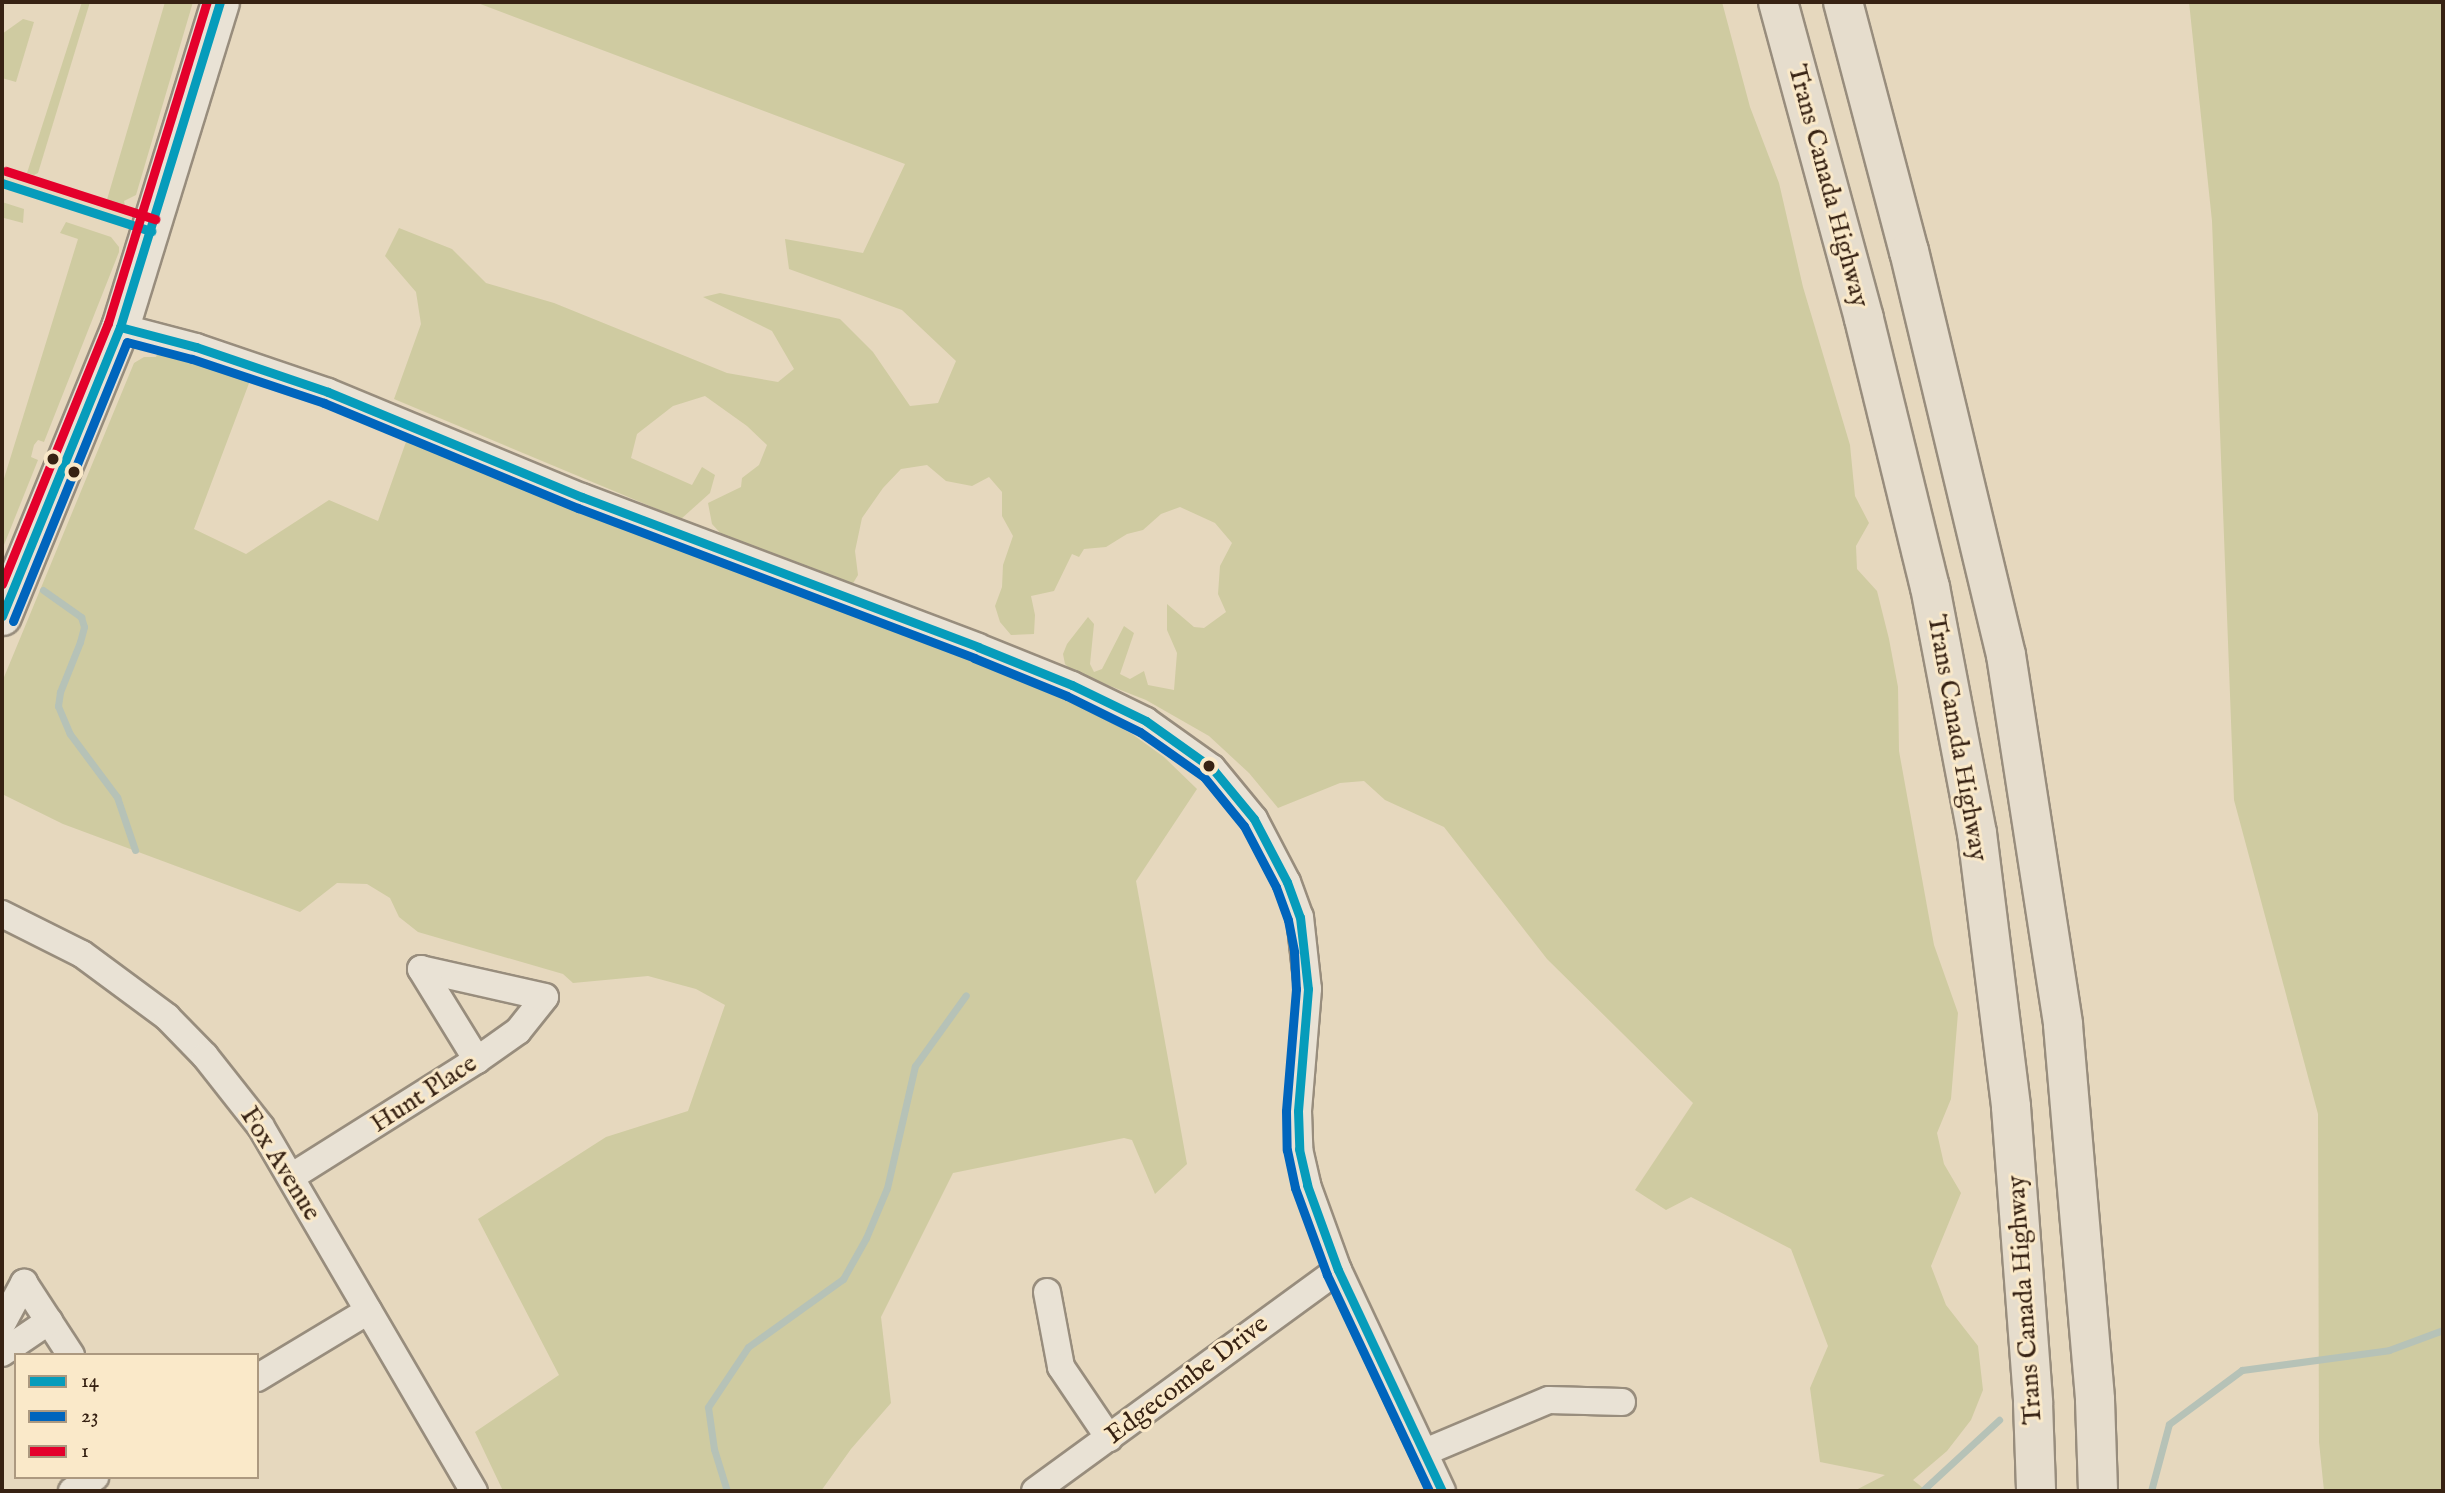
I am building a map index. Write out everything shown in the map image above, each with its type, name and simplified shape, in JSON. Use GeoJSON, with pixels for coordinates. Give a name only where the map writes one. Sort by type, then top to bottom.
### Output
{"type":"FeatureCollection","features":[{"type":"Feature","properties":{"kind":"highway","name":"Trans Canada Highway"},"geometry":{"type":"LineString","coordinates":[[1778,2],[1864,319],[1927,573],[1977,833],[2011,1107],[2033,1403],[2036,1491]]}},
{"type":"Feature","properties":{"kind":"highway"},"geometry":{"type":"LineString","coordinates":[[1843,2],[1909,251],[2006,654],[2063,1025],[2095,1401],[2098,1491]]}},
{"type":"Feature","properties":{"kind":"street"},"geometry":{"type":"LineString","coordinates":[[2,617],[120,327],[220,2]]}},
{"type":"Feature","properties":{"kind":"street"},"geometry":{"type":"LineString","coordinates":[[120,327],[196,347],[328,391],[582,496],[978,647],[1107,702],[1189,748],[1212,768],[1254,818],[1287,882],[1300,917],[1308,989],[1300,1079],[1299,1149],[1307,1185],[1338,1270],[1442,1491]]}},
{"type":"Feature","properties":{"kind":"street","name":"Fox Avenue"},"geometry":{"type":"LineString","coordinates":[[2,914],[82,954],[167,1017],[205,1056],[253,1117],[291,1177],[474,1491]]}},
{"type":"Feature","properties":{"kind":"street","name":"Hunt Place"},"geometry":{"type":"LineString","coordinates":[[291,1177],[477,1060],[518,1031],[545,997],[421,969],[477,1060]]}},
{"type":"Feature","properties":{"kind":"street","name":"Edgecombe Drive"},"geometry":{"type":"LineString","coordinates":[[1035,1491],[1338,1270]]}},
{"type":"Feature","properties":{"kind":"street"},"geometry":{"type":"LineString","coordinates":[[2,1324],[24,1283],[70,1353]]}},
{"type":"Feature","properties":{"kind":"street"},"geometry":{"type":"LineString","coordinates":[[1047,1292],[1061,1367],[1109,1438]]}},
{"type":"Feature","properties":{"kind":"street"},"geometry":{"type":"LineString","coordinates":[[259,1377],[368,1311]]}},
{"type":"Feature","properties":{"kind":"street"},"geometry":{"type":"LineString","coordinates":[[2,1353],[49,1321]]}},
{"type":"Feature","properties":{"kind":"street"},"geometry":{"type":"LineString","coordinates":[[1425,1452],[1549,1400],[1622,1402]]}},
{"type":"Feature","properties":{"kind":"street"},"geometry":{"type":"LineString","coordinates":[[72,1491],[92,1479]]}},
{"type":"Feature","properties":{"kind":"shaded area"},"geometry":{"type":"Polygon","coordinates":[[[82,2],[90,2],[38,173],[27,173],[82,2]]]}},
{"type":"Feature","properties":{"kind":"shaded area"},"geometry":{"type":"Polygon","coordinates":[[[165,2],[193,2],[136,195],[124,201],[125,206],[106,203],[165,2]]]}},
{"type":"Feature","properties":{"kind":"shaded area"},"geometry":{"type":"Polygon","coordinates":[[[475,2],[1722,2],[1750,107],[1779,183],[1803,287],[1850,445],[1855,496],[1869,523],[1856,546],[1857,569],[1877,591],[1889,639],[1898,687],[1899,751],[1934,945],[1958,1013],[1951,1099],[1937,1133],[1944,1164],[1961,1193],[1931,1266],[1946,1305],[1978,1346],[1983,1390],[1971,1420],[1947,1451],[1913,1480],[1927,1491],[1854,1491],[1885,1475],[1820,1462],[1810,1388],[1828,1346],[1791,1249],[1691,1197],[1666,1210],[1635,1190],[1693,1103],[1547,959],[1444,827],[1385,800],[1364,781],[1340,783],[1278,808],[1249,773],[1209,736],[1146,700],[1072,671],[1065,664],[1063,654],[1067,644],[1088,617],[1094,624],[1090,664],[1094,672],[1102,669],[1124,626],[1134,633],[1120,674],[1130,679],[1144,671],[1148,685],[1174,690],[1177,653],[1167,630],[1167,604],[1194,627],[1204,628],[1226,612],[1218,594],[1220,566],[1232,543],[1215,523],[1180,507],[1161,514],[1143,530],[1127,534],[1106,547],[1084,549],[1079,557],[1072,554],[1054,591],[1031,596],[1035,615],[1034,634],[1011,635],[1000,622],[995,606],[1002,587],[1003,565],[1013,536],[1002,516],[1002,492],[989,477],[972,486],[946,481],[927,465],[901,469],[883,488],[862,518],[855,551],[858,575],[852,585],[724,537],[712,524],[708,503],[741,487],[742,478],[759,465],[767,445],[747,426],[705,396],[673,406],[637,434],[631,458],[692,485],[702,467],[715,475],[710,493],[681,519],[394,399],[421,324],[416,292],[385,256],[399,228],[452,249],[486,283],[554,303],[727,373],[778,382],[794,369],[772,331],[703,297],[720,293],[840,319],[873,352],[910,406],[938,403],[956,361],[902,310],[789,269],[785,239],[863,253],[905,164],[475,2]]]}},
{"type":"Feature","properties":{"kind":"shaded area"},"geometry":{"type":"Polygon","coordinates":[[[2189,2],[2443,2],[2443,1491],[2324,1491],[2319,1442],[2318,1114],[2234,800],[2212,221],[2189,2]]]}},
{"type":"Feature","properties":{"kind":"shaded area"},"geometry":{"type":"Polygon","coordinates":[[[23,19],[34,22],[16,82],[2,78],[2,34],[23,19]]]}},
{"type":"Feature","properties":{"kind":"shaded area"},"geometry":{"type":"Polygon","coordinates":[[[2,202],[24,209],[23,223],[4,218],[2,224],[2,202]]]}},
{"type":"Feature","properties":{"kind":"shaded area"},"geometry":{"type":"Polygon","coordinates":[[[66,222],[111,237],[119,247],[119,252],[44,442],[38,440],[34,445],[31,457],[38,460],[2,550],[2,485],[78,239],[60,233],[66,222]]]}},
{"type":"Feature","properties":{"kind":"shaded area"},"geometry":{"type":"Polygon","coordinates":[[[158,352],[251,378],[194,529],[246,554],[329,500],[378,521],[407,439],[746,576],[875,622],[1071,701],[1132,734],[1164,757],[1197,789],[1136,881],[1187,1164],[1155,1194],[1132,1140],[1124,1138],[953,1173],[881,1317],[891,1403],[851,1449],[821,1491],[503,1491],[475,1432],[559,1375],[478,1219],[606,1137],[688,1111],[725,1005],[696,989],[648,976],[573,983],[563,974],[418,932],[399,917],[390,898],[367,884],[337,883],[300,912],[63,824],[2,794],[2,682],[134,363],[144,357],[156,357],[158,352]]]}},
{"type":"Feature","properties":{"kind":"waterway"},"geometry":{"type":"LineString","coordinates":[[43,590],[81,617],[84,627],[60,692],[58,706],[70,734],[117,797],[135,850]]}},
{"type":"Feature","properties":{"kind":"waterway"},"geometry":{"type":"LineString","coordinates":[[727,1491],[714,1449],[708,1407],[748,1347],[843,1279],[866,1238],[887,1188],[915,1066],[966,995]]}},
{"type":"Feature","properties":{"kind":"waterway"},"geometry":{"type":"LineString","coordinates":[[2151,1491],[2169,1424],[2242,1370],[2389,1350],[2443,1330]]}},
{"type":"Feature","properties":{"kind":"waterway"},"geometry":{"type":"LineString","coordinates":[[1922,1491],[1999,1420]]}},
{"type":"Feature","properties":{"kind":"transit line","name":"1"},"geometry":{"type":"LineString","coordinates":[[2,584],[108,323],[207,2]]}},
{"type":"Feature","properties":{"kind":"transit line","name":"14"},"geometry":{"type":"LineString","coordinates":[[2,616],[120,327],[220,2]]}},
{"type":"Feature","properties":{"kind":"transit line","name":"1"},"geometry":{"type":"LineString","coordinates":[[6,171],[155,219]]}},
{"type":"Feature","properties":{"kind":"transit line","name":"14"},"geometry":{"type":"LineString","coordinates":[[2,183],[151,231]]}},
{"type":"Feature","properties":{"kind":"transit line","name":"14"},"geometry":{"type":"LineString","coordinates":[[120,327],[196,347],[328,392],[582,497],[978,647],[1072,685],[1146,721],[1212,768],[1254,819],[1287,882],[1300,917],[1308,989],[1298,1111],[1299,1149],[1307,1185],[1338,1270],[1442,1491]]}},
{"type":"Feature","properties":{"kind":"transit line","name":"23"},"geometry":{"type":"LineString","coordinates":[[13,621],[127,342],[192,359],[324,403],[578,508],[974,658],[1067,696],[1140,732],[1204,777],[1244,826],[1276,887],[1288,920],[1294,952],[1296,989],[1286,1111],[1287,1150],[1295,1188],[1327,1275],[1429,1491]]}}]}
